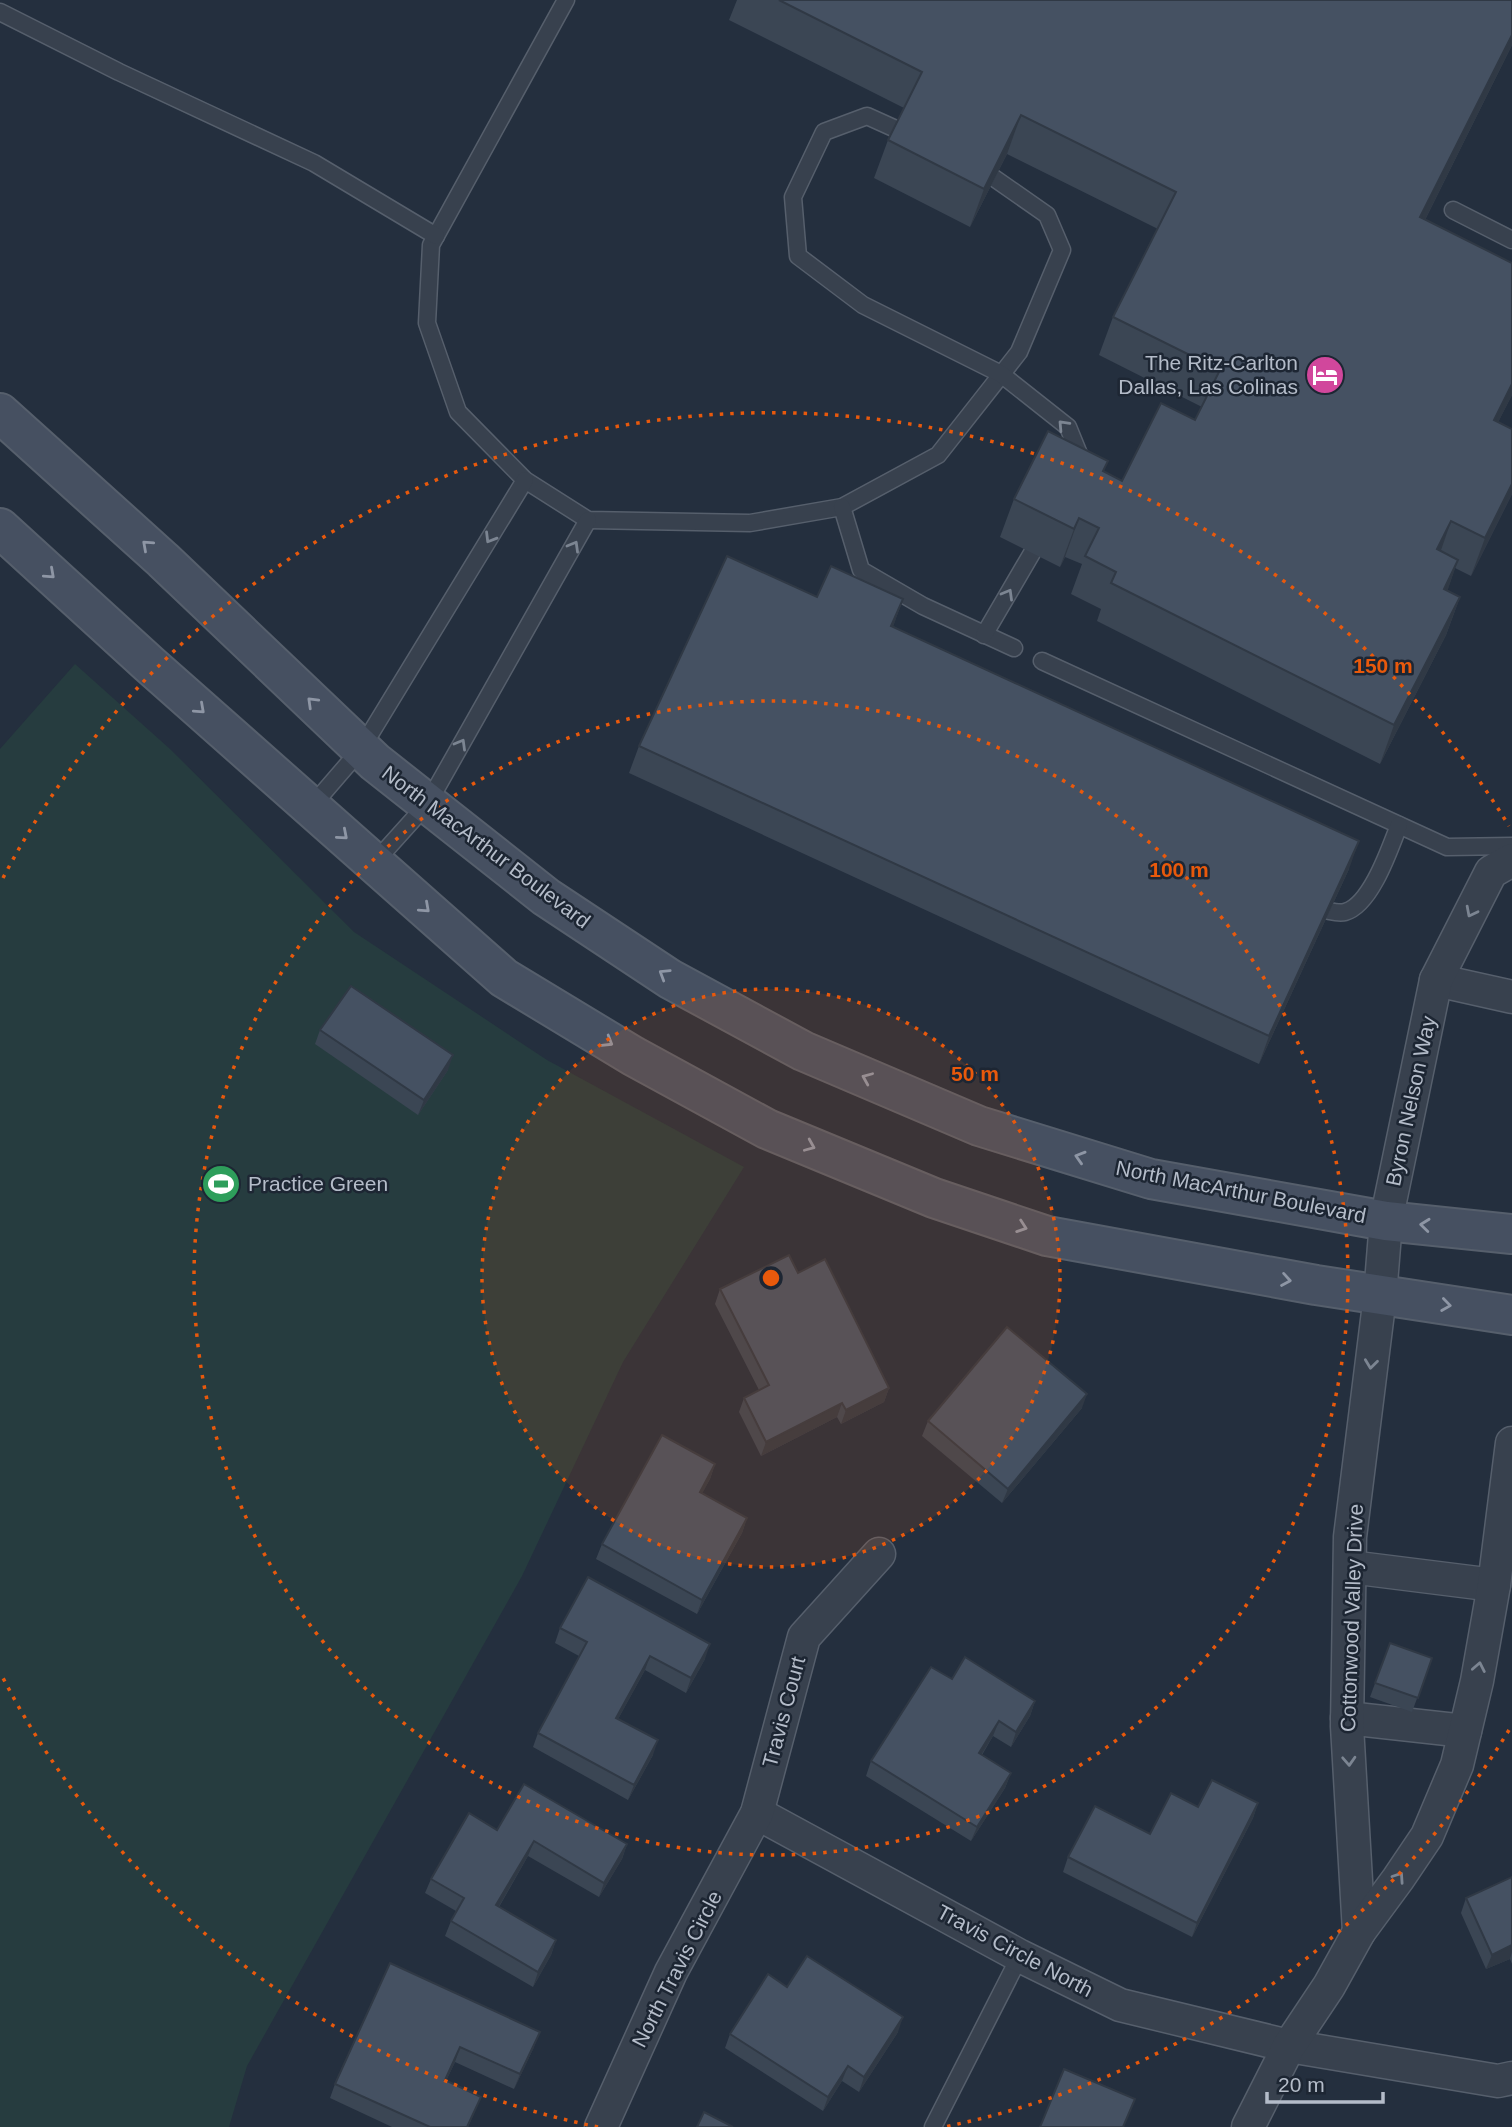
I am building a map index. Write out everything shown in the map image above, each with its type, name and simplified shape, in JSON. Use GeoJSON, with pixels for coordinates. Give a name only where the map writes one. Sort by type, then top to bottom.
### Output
{"type":"FeatureCollection","features":[{"type":"Feature","properties":{"kind":"main road","name":"North MacArthur Boulevard"},"geometry":{"type":"LineString","coordinates":[[0,413],[163,560],[375,762],[546,897],[670,979],[803,1051],[979,1126],[1151,1179],[1386,1221],[1512,1234]]}},
{"type":"Feature","properties":{"kind":"main road"},"geometry":{"type":"LineString","coordinates":[[0,528],[504,978],[633,1056],[767,1129],[934,1198],[1047,1236],[1219,1269],[1512,1315]]}},
{"type":"Feature","properties":{"kind":"street","name":"Byron Nelson Way"},"geometry":{"type":"LineString","coordinates":[[1386,1221],[1436,981],[1491,873],[1512,860]]}},
{"type":"Feature","properties":{"kind":"street"},"geometry":{"type":"LineString","coordinates":[[1436,981],[1512,997]]}},
{"type":"Feature","properties":{"kind":"street","name":"Cottonwood Valley Drive"},"geometry":{"type":"LineString","coordinates":[[1359,1933],[1347,1718],[1350,1537],[1380,1296],[1386,1221]]}},
{"type":"Feature","properties":{"kind":"street"},"geometry":{"type":"LineString","coordinates":[[1248,2127],[1289,2046],[1329,1986],[1359,1933],[1427,1836],[1457,1765],[1480,1666],[1494,1585],[1512,1443]]}},
{"type":"Feature","properties":{"kind":"street","name":"Travis Court"},"geometry":{"type":"LineString","coordinates":[[757,1813],[804,1637],[879,1554]]}},
{"type":"Feature","properties":{"kind":"street"},"geometry":{"type":"LineString","coordinates":[[1350,1567],[1494,1585]]}},
{"type":"Feature","properties":{"kind":"street"},"geometry":{"type":"LineString","coordinates":[[1347,1718],[1465,1731]]}},
{"type":"Feature","properties":{"kind":"street","name":"Travis Circle North"},"geometry":{"type":"LineString","coordinates":[[757,1813],[1020,1956],[1120,2006],[1289,2046],[1498,2081],[1512,2078]]}},
{"type":"Feature","properties":{"kind":"street","name":"North Travis Circle"},"geometry":{"type":"LineString","coordinates":[[601,2127],[671,1972],[757,1813]]}},
{"type":"Feature","properties":{"kind":"lane"},"geometry":{"type":"LineString","coordinates":[[563,1],[431,245],[428,323],[458,412],[526,480],[588,520],[750,523],[842,507],[938,455],[1019,352],[1062,250],[1047,215],[995,178]]}},
{"type":"Feature","properties":{"kind":"lane"},"geometry":{"type":"LineString","coordinates":[[0,12],[119,72],[314,163],[436,236]]}},
{"type":"Feature","properties":{"kind":"lane"},"geometry":{"type":"LineString","coordinates":[[898,130],[867,116],[824,132],[793,197],[797,256],[863,305],[1001,374],[1068,427],[1079,454],[1071,475]]}},
{"type":"Feature","properties":{"kind":"lane"},"geometry":{"type":"LineString","coordinates":[[1453,210],[1512,240]]}},
{"type":"Feature","properties":{"kind":"lane"},"geometry":{"type":"LineString","coordinates":[[311,807],[361,749],[526,480]]}},
{"type":"Feature","properties":{"kind":"lane"},"geometry":{"type":"LineString","coordinates":[[842,507],[858,576],[1014,648]]}},
{"type":"Feature","properties":{"kind":"lane"},"geometry":{"type":"LineString","coordinates":[[374,863],[428,803],[588,520]]}},
{"type":"Feature","properties":{"kind":"lane"},"geometry":{"type":"LineString","coordinates":[[984,635],[1032,553]]}},
{"type":"Feature","properties":{"kind":"lane"},"geometry":{"type":"LineString","coordinates":[[1042,661],[1447,847],[1512,846]]}},
{"type":"Feature","properties":{"kind":"lane"},"geometry":{"type":"LineString","coordinates":[[1329,911],[1345,912],[1363,902],[1399,825]]}},
{"type":"Feature","properties":{"kind":"lane"},"geometry":{"type":"LineString","coordinates":[[933,2127],[1020,1956]]}},
{"type":"Feature","properties":{"kind":"green space"},"geometry":{"type":"Polygon","coordinates":[[[75,664],[170,749],[354,932],[547,1060],[744,1167],[623,1362],[522,1576],[247,2066],[229,2127],[0,2127],[0,749],[75,664]]]}},
{"type":"Feature","properties":{"kind":"building","name":"The Ritz-Carlton Dallas, Las Colinas"},"geometry":{"type":"Polygon","coordinates":[[[779,0],[1512,0],[1512,35],[1420,217],[1512,263],[1512,384],[1494,420],[1512,429],[1512,484],[1485,538],[1451,521],[1437,549],[1458,560],[1444,589],[1460,597],[1394,725],[1111,583],[1116,572],[1085,556],[1099,528],[1079,518],[1074,529],[1014,499],[1048,431],[1108,461],[1103,471],[1122,481],[1161,403],[1195,420],[1220,370],[1113,317],[1176,192],[1021,115],[984,189],[888,140],[922,72],[779,0]]]}},
{"type":"Feature","properties":{"kind":"building"},"geometry":{"type":"Polygon","coordinates":[[[727,556],[817,597],[831,566],[903,599],[891,626],[1359,841],[1269,1036],[639,746],[727,556]]]}},
{"type":"Feature","properties":{"kind":"building"},"geometry":{"type":"Polygon","coordinates":[[[351,986],[453,1055],[424,1100],[320,1030],[351,986]]]}},
{"type":"Feature","properties":{"kind":"building"},"geometry":{"type":"Polygon","coordinates":[[[789,1255],[798,1273],[825,1259],[889,1388],[846,1410],[842,1403],[766,1442],[744,1398],[769,1385],[720,1289],[789,1255]]]}},
{"type":"Feature","properties":{"kind":"building"},"geometry":{"type":"Polygon","coordinates":[[[1007,1327],[1087,1394],[1008,1489],[928,1421],[1007,1327]]]}},
{"type":"Feature","properties":{"kind":"building"},"geometry":{"type":"Polygon","coordinates":[[[662,1435],[715,1464],[700,1492],[747,1518],[702,1600],[602,1544],[662,1435]]]}},
{"type":"Feature","properties":{"kind":"building"},"geometry":{"type":"Polygon","coordinates":[[[588,1577],[710,1644],[691,1678],[650,1656],[616,1718],[658,1740],[634,1785],[538,1733],[587,1642],[560,1628],[588,1577]]]}},
{"type":"Feature","properties":{"kind":"building"},"geometry":{"type":"Polygon","coordinates":[[[1390,1643],[1432,1658],[1418,1698],[1375,1683],[1390,1643]]]}},
{"type":"Feature","properties":{"kind":"building"},"geometry":{"type":"Polygon","coordinates":[[[965,1657],[1035,1701],[1016,1732],[999,1721],[979,1753],[1011,1773],[977,1827],[871,1761],[931,1667],[952,1679],[965,1657]]]}},
{"type":"Feature","properties":{"kind":"building"},"geometry":{"type":"Polygon","coordinates":[[[1212,1780],[1258,1803],[1197,1923],[1068,1857],[1095,1806],[1150,1834],[1171,1793],[1198,1807],[1212,1780]]]}},
{"type":"Feature","properties":{"kind":"building"},"geometry":{"type":"Polygon","coordinates":[[[524,1784],[627,1844],[604,1883],[534,1841],[496,1905],[556,1940],[538,1972],[451,1921],[464,1898],[431,1879],[469,1813],[497,1830],[524,1784]]]}},
{"type":"Feature","properties":{"kind":"building"},"geometry":{"type":"Polygon","coordinates":[[[1512,1877],[1512,1945],[1492,1955],[1466,1898],[1512,1877]]]}},
{"type":"Feature","properties":{"kind":"building"},"geometry":{"type":"Polygon","coordinates":[[[807,1956],[903,2017],[864,2077],[848,2066],[828,2097],[730,2034],[768,1974],[787,1987],[807,1956]]]}},
{"type":"Feature","properties":{"kind":"building"},"geometry":{"type":"Polygon","coordinates":[[[390,1963],[540,2032],[520,2074],[460,2047],[445,2080],[481,2097],[467,2127],[430,2127],[335,2084],[390,1963]]]}},
{"type":"Feature","properties":{"kind":"building"},"geometry":{"type":"Polygon","coordinates":[[[1064,2069],[1135,2099],[1123,2127],[1040,2127],[1064,2069]]]}},
{"type":"Feature","properties":{"kind":"building"},"geometry":{"type":"Polygon","coordinates":[[[704,2112],[733,2127],[697,2127],[704,2112]]]}},
{"type":"Feature","properties":{"kind":"place","name":"The Ritz-Carlton Dallas, Las Colinas"},"geometry":{"type":"Point","coordinates":[1325,375]}},
{"type":"Feature","properties":{"kind":"place","name":"Practice Green"},"geometry":{"type":"Point","coordinates":[221,1184]}}]}
